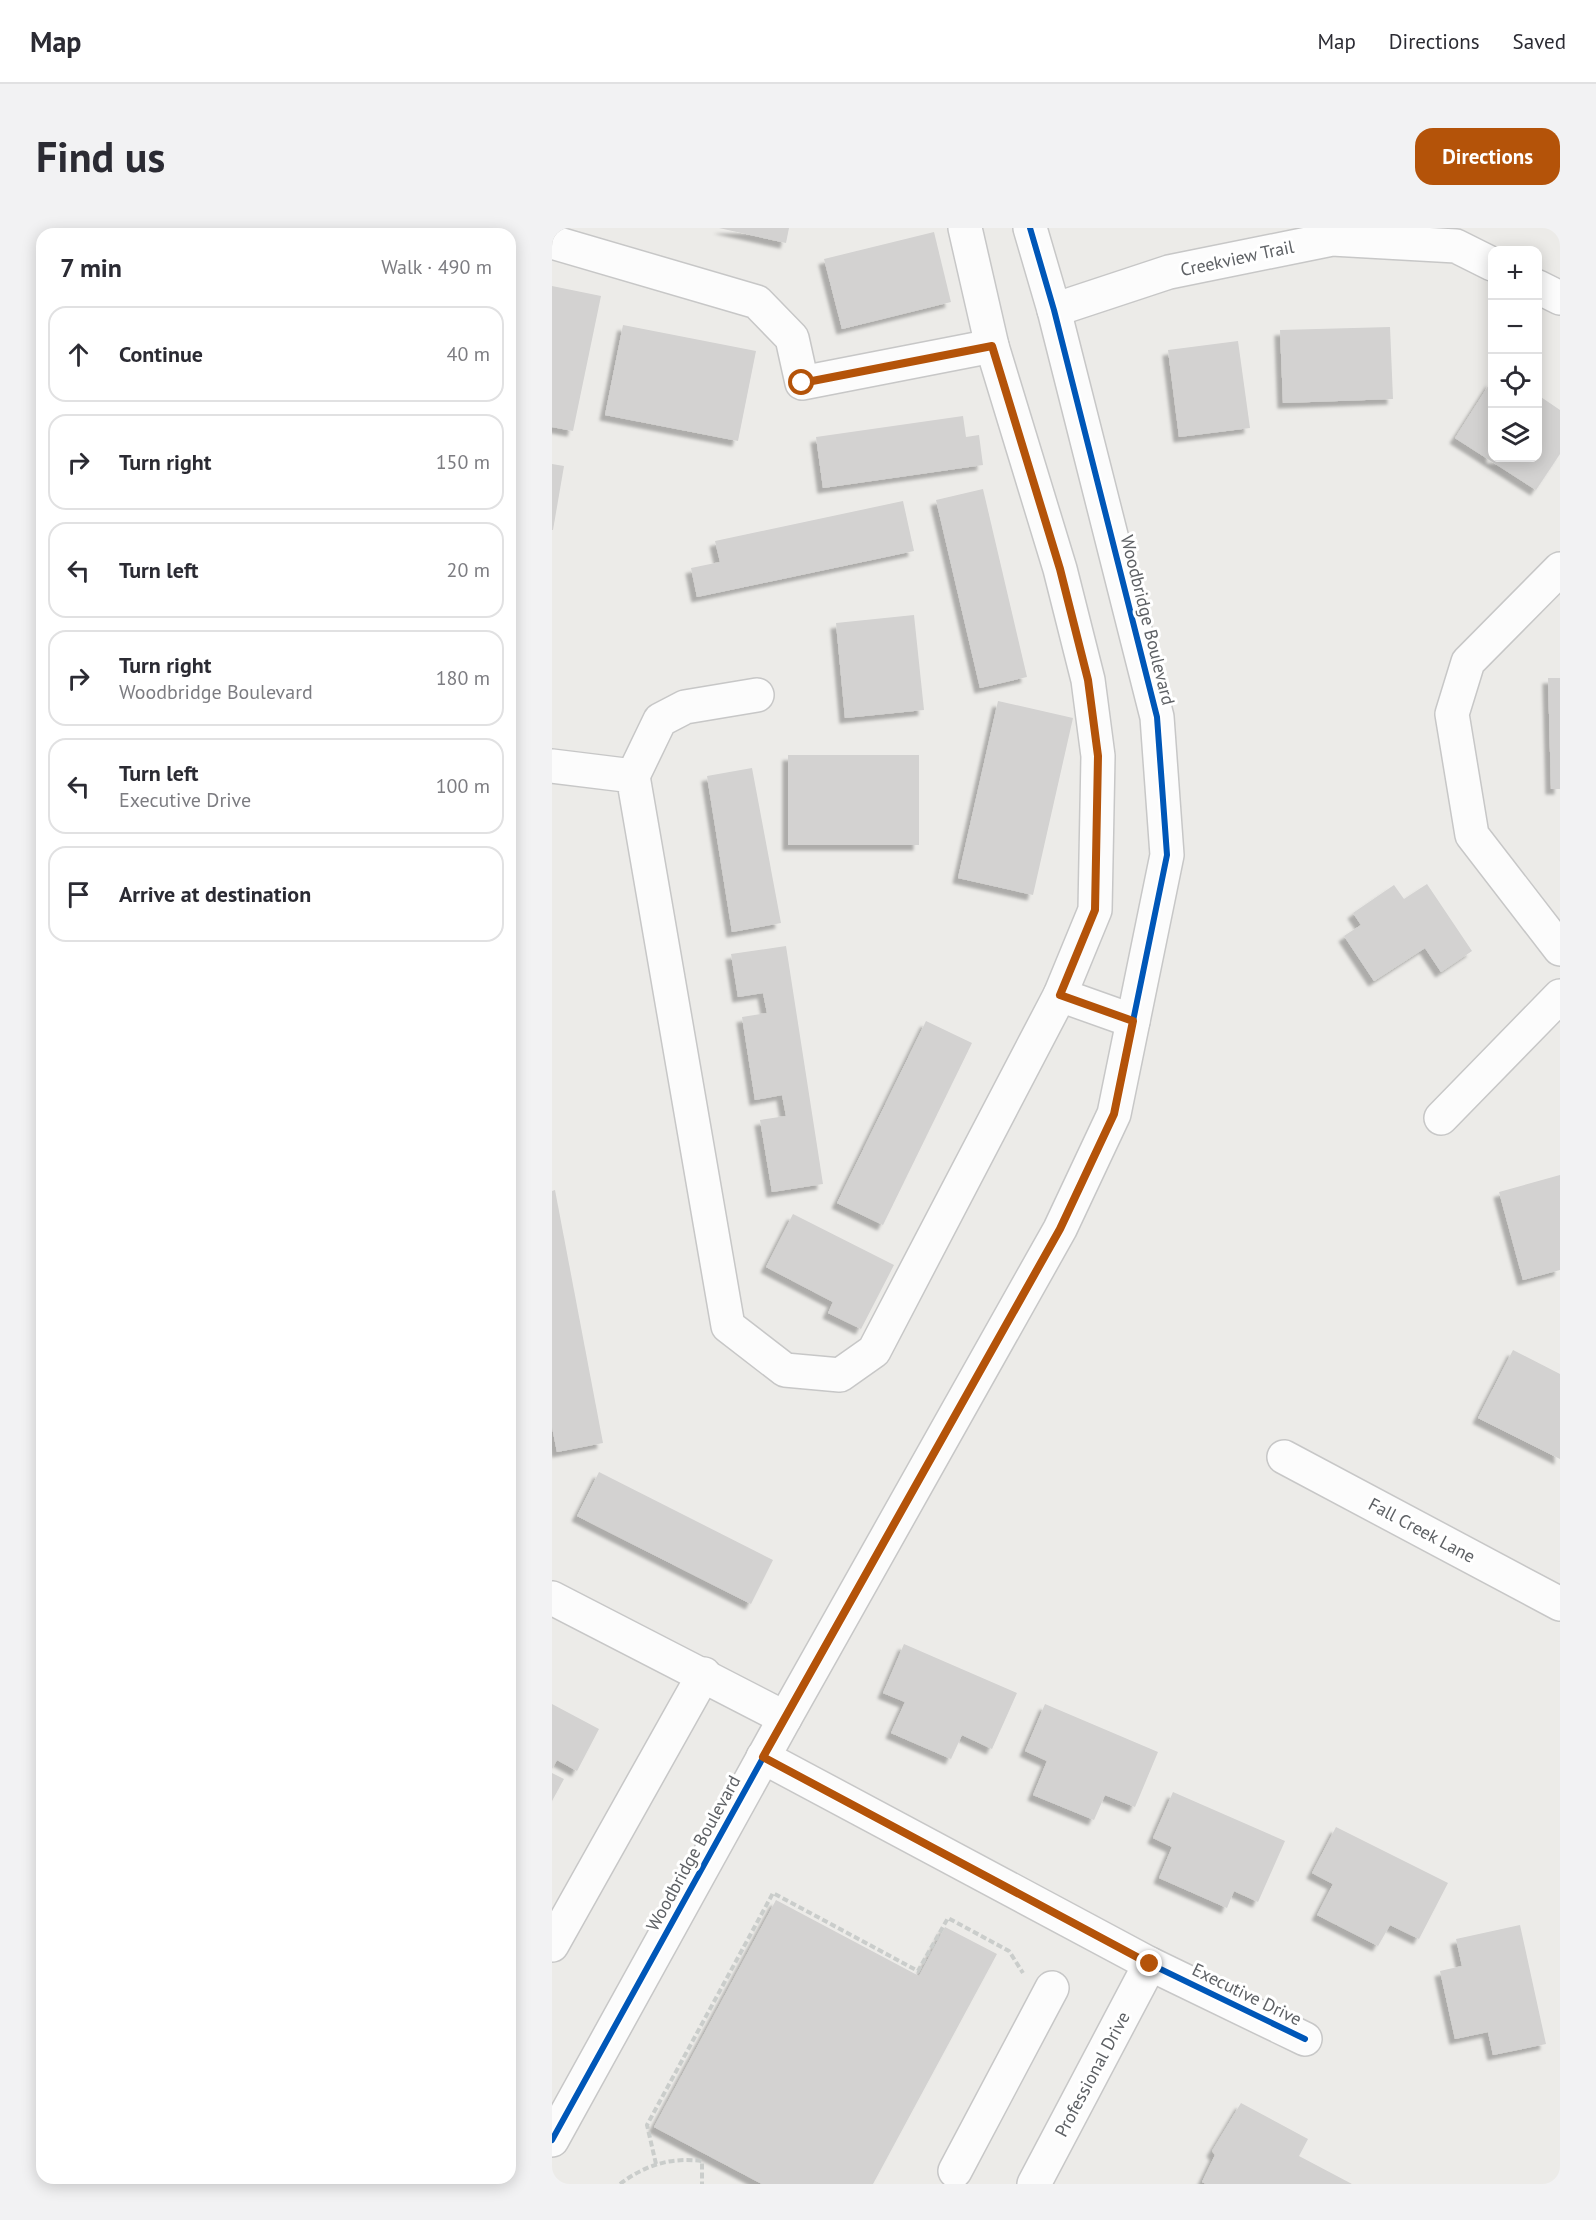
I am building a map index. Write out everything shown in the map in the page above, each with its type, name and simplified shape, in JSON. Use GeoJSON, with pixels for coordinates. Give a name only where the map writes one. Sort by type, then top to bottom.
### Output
{"type":"FeatureCollection","features":[{"type":"Feature","properties":{"kind":"street"},"geometry":{"type":"LineString","coordinates":[[757,695],[685,707],[660,720],[633,776],[728,1326],[785,1370],[840,1375],[874,1351],[1060,995],[1095,910],[1098,756],[1088,680],[1063,580],[992,346],[965,228]]}},
{"type":"Feature","properties":{"kind":"street","name":"Woodbridge Boulevard"},"geometry":{"type":"LineString","coordinates":[[552,2139],[784,1718],[1060,1229],[1114,1114],[1167,855],[1157,717],[1054,310],[1030,228]]}},
{"type":"Feature","properties":{"kind":"street","name":"Creekview Trail"},"geometry":{"type":"LineString","coordinates":[[1054,310],[1169,272],[1332,239],[1456,246],[1488,262]]}},
{"type":"Feature","properties":{"kind":"street"},"geometry":{"type":"LineString","coordinates":[[552,242],[757,302],[792,338],[802,383],[992,346]]}},
{"type":"Feature","properties":{"kind":"street"},"geometry":{"type":"LineString","coordinates":[[1542,288],[1560,298]]}},
{"type":"Feature","properties":{"kind":"street"},"geometry":{"type":"LineString","coordinates":[[1560,569],[1468,662],[1452,714],[1472,835],[1560,949]]}},
{"type":"Feature","properties":{"kind":"street"},"geometry":{"type":"LineString","coordinates":[[552,766],[633,776]]}},
{"type":"Feature","properties":{"kind":"street"},"geometry":{"type":"LineString","coordinates":[[1060,995],[1133,1021]]}},
{"type":"Feature","properties":{"kind":"street"},"geometry":{"type":"LineString","coordinates":[[1441,1118],[1560,996]]}},
{"type":"Feature","properties":{"kind":"street","name":"Fall Creek Lane"},"geometry":{"type":"LineString","coordinates":[[1284,1457],[1560,1604]]}},
{"type":"Feature","properties":{"kind":"street"},"geometry":{"type":"LineString","coordinates":[[552,1598],[704,1674],[784,1718]]}},
{"type":"Feature","properties":{"kind":"street"},"geometry":{"type":"LineString","coordinates":[[552,1945],[704,1674]]}},
{"type":"Feature","properties":{"kind":"street","name":"Executive Drive"},"geometry":{"type":"LineString","coordinates":[[763,1757],[1150,1964],[1305,2039]]}},
{"type":"Feature","properties":{"kind":"street","name":"Professional Drive"},"geometry":{"type":"LineString","coordinates":[[1034,2184],[1150,1964]]}},
{"type":"Feature","properties":{"kind":"street"},"geometry":{"type":"LineString","coordinates":[[959,2180],[1052,1988]]}},
{"type":"Feature","properties":{"kind":"path"},"geometry":{"type":"LineString","coordinates":[[656,2164],[647,2125],[773,1893],[918,1971],[948,1918],[1009,1951],[1028,1980],[1052,1988]]}},
{"type":"Feature","properties":{"kind":"path"},"geometry":{"type":"LineString","coordinates":[[620,2184],[641,2170],[681,2158],[702,2161],[702,2184]]}},
{"type":"Feature","properties":{"kind":"building"},"geometry":{"type":"Polygon","coordinates":[[[719,228],[789,228],[786,243],[719,228]]]}},
{"type":"Feature","properties":{"kind":"building"},"geometry":{"type":"Polygon","coordinates":[[[934,232],[951,302],[842,329],[824,259],[934,232]]]}},
{"type":"Feature","properties":{"kind":"building"},"geometry":{"type":"Polygon","coordinates":[[[552,286],[601,296],[573,431],[552,427],[552,286]]]}},
{"type":"Feature","properties":{"kind":"building"},"geometry":{"type":"Polygon","coordinates":[[[623,325],[756,351],[738,441],[605,415],[623,325]]]}},
{"type":"Feature","properties":{"kind":"building"},"geometry":{"type":"Polygon","coordinates":[[[1390,327],[1393,399],[1283,403],[1280,330],[1390,327]]]}},
{"type":"Feature","properties":{"kind":"building"},"geometry":{"type":"Polygon","coordinates":[[[1238,341],[1250,428],[1179,437],[1168,350],[1238,341]]]}},
{"type":"Feature","properties":{"kind":"building"},"geometry":{"type":"Polygon","coordinates":[[[1488,386],[1488,459],[1455,438],[1488,386]]]}},
{"type":"Feature","properties":{"kind":"building"},"geometry":{"type":"Polygon","coordinates":[[[1542,398],[1560,410],[1560,454],[1536,490],[1492,462],[1542,462],[1542,398]]]}},
{"type":"Feature","properties":{"kind":"building"},"geometry":{"type":"Polygon","coordinates":[[[963,416],[966,437],[979,435],[983,465],[823,488],[816,437],[963,416]]]}},
{"type":"Feature","properties":{"kind":"building"},"geometry":{"type":"Polygon","coordinates":[[[552,464],[564,466],[553,530],[552,530],[552,464]]]}},
{"type":"Feature","properties":{"kind":"building"},"geometry":{"type":"Polygon","coordinates":[[[983,489],[1027,677],[980,688],[936,500],[983,489]]]}},
{"type":"Feature","properties":{"kind":"building"},"geometry":{"type":"Polygon","coordinates":[[[903,501],[914,551],[697,597],[691,568],[720,562],[715,541],[903,501]]]}},
{"type":"Feature","properties":{"kind":"building"},"geometry":{"type":"Polygon","coordinates":[[[914,615],[924,710],[845,718],[836,623],[914,615]]]}},
{"type":"Feature","properties":{"kind":"building"},"geometry":{"type":"Polygon","coordinates":[[[1548,678],[1560,678],[1560,789],[1551,789],[1548,678]]]}},
{"type":"Feature","properties":{"kind":"building"},"geometry":{"type":"Polygon","coordinates":[[[998,701],[1073,718],[1033,895],[958,878],[998,701]]]}},
{"type":"Feature","properties":{"kind":"building"},"geometry":{"type":"Polygon","coordinates":[[[788,755],[919,755],[919,845],[788,845],[788,755]]]}},
{"type":"Feature","properties":{"kind":"building"},"geometry":{"type":"Polygon","coordinates":[[[752,768],[781,923],[732,932],[707,776],[752,768]]]}},
{"type":"Feature","properties":{"kind":"building"},"geometry":{"type":"Polygon","coordinates":[[[1427,884],[1472,951],[1441,972],[1425,948],[1374,981],[1344,936],[1361,925],[1353,913],[1394,885],[1404,899],[1427,884]]]}},
{"type":"Feature","properties":{"kind":"building"},"geometry":{"type":"Polygon","coordinates":[[[786,946],[823,1184],[772,1192],[760,1120],[786,1116],[782,1095],[755,1100],[742,1017],[767,1013],[763,993],[738,997],[731,954],[786,946]]]}},
{"type":"Feature","properties":{"kind":"building"},"geometry":{"type":"Polygon","coordinates":[[[926,1021],[972,1043],[883,1225],[837,1203],[926,1021]]]}},
{"type":"Feature","properties":{"kind":"building"},"geometry":{"type":"Polygon","coordinates":[[[1560,1175],[1560,1270],[1523,1280],[1499,1192],[1560,1175]]]}},
{"type":"Feature","properties":{"kind":"building"},"geometry":{"type":"Polygon","coordinates":[[[555,1190],[603,1443],[557,1452],[552,1427],[552,1191],[555,1190]]]}},
{"type":"Feature","properties":{"kind":"building"},"geometry":{"type":"Polygon","coordinates":[[[793,1214],[894,1265],[861,1329],[828,1313],[833,1302],[766,1267],[793,1214]]]}},
{"type":"Feature","properties":{"kind":"building"},"geometry":{"type":"Polygon","coordinates":[[[1513,1350],[1560,1374],[1560,1459],[1478,1418],[1513,1350]]]}},
{"type":"Feature","properties":{"kind":"building"},"geometry":{"type":"Polygon","coordinates":[[[599,1472],[773,1560],[751,1604],[577,1516],[599,1472]]]}},
{"type":"Feature","properties":{"kind":"building"},"geometry":{"type":"Polygon","coordinates":[[[904,1644],[1017,1693],[992,1749],[962,1735],[951,1759],[891,1733],[905,1702],[883,1693],[904,1644]]]}},
{"type":"Feature","properties":{"kind":"building"},"geometry":{"type":"Polygon","coordinates":[[[552,1704],[599,1729],[577,1771],[557,1760],[552,1769],[552,1704]]]}},
{"type":"Feature","properties":{"kind":"building"},"geometry":{"type":"Polygon","coordinates":[[[1045,1704],[1158,1752],[1135,1807],[1105,1795],[1094,1820],[1033,1795],[1047,1761],[1025,1751],[1045,1704]]]}},
{"type":"Feature","properties":{"kind":"building"},"geometry":{"type":"Polygon","coordinates":[[[552,1773],[564,1779],[552,1801],[552,1773]]]}},
{"type":"Feature","properties":{"kind":"building"},"geometry":{"type":"Polygon","coordinates":[[[1173,1792],[1285,1841],[1258,1902],[1234,1891],[1227,1908],[1159,1878],[1172,1847],[1153,1838],[1173,1792]]]}},
{"type":"Feature","properties":{"kind":"building"},"geometry":{"type":"Polygon","coordinates":[[[1336,1827],[1448,1883],[1419,1939],[1390,1925],[1378,1946],[1317,1915],[1333,1884],[1312,1873],[1336,1827]]]}},
{"type":"Feature","properties":{"kind":"building"},"geometry":{"type":"Polygon","coordinates":[[[776,1900],[919,1976],[945,1927],[997,1954],[873,2184],[762,2184],[654,2127],[776,1900]]]}},
{"type":"Feature","properties":{"kind":"building"},"geometry":{"type":"Polygon","coordinates":[[[1520,1925],[1546,2044],[1493,2055],[1488,2032],[1455,2039],[1440,1971],[1462,1966],[1456,1939],[1520,1925]]]}},
{"type":"Feature","properties":{"kind":"building"},"geometry":{"type":"Polygon","coordinates":[[[1241,2103],[1308,2139],[1299,2156],[1352,2184],[1206,2184],[1202,2182],[1215,2155],[1212,2151],[1241,2103]]]}},
{"type":"Feature","properties":{"kind":"cycle path"},"geometry":{"type":"LineString","coordinates":[[552,2140],[785,1718],[1060,1229],[1114,1114],[1167,855],[1157,717],[1054,310],[1030,228]]}},
{"type":"Feature","properties":{"kind":"cycle path"},"geometry":{"type":"LineString","coordinates":[[763,1757],[1150,1964],[1305,2039]]}},
{"type":"Feature","properties":{"kind":"route"},"geometry":{"type":"LineString","coordinates":[[802,383],[992,346],[1060,569],[1088,680],[1098,756],[1095,910],[1060,995],[1133,1021],[1114,1114],[1060,1229],[763,1757],[1150,1964]]}}]}
